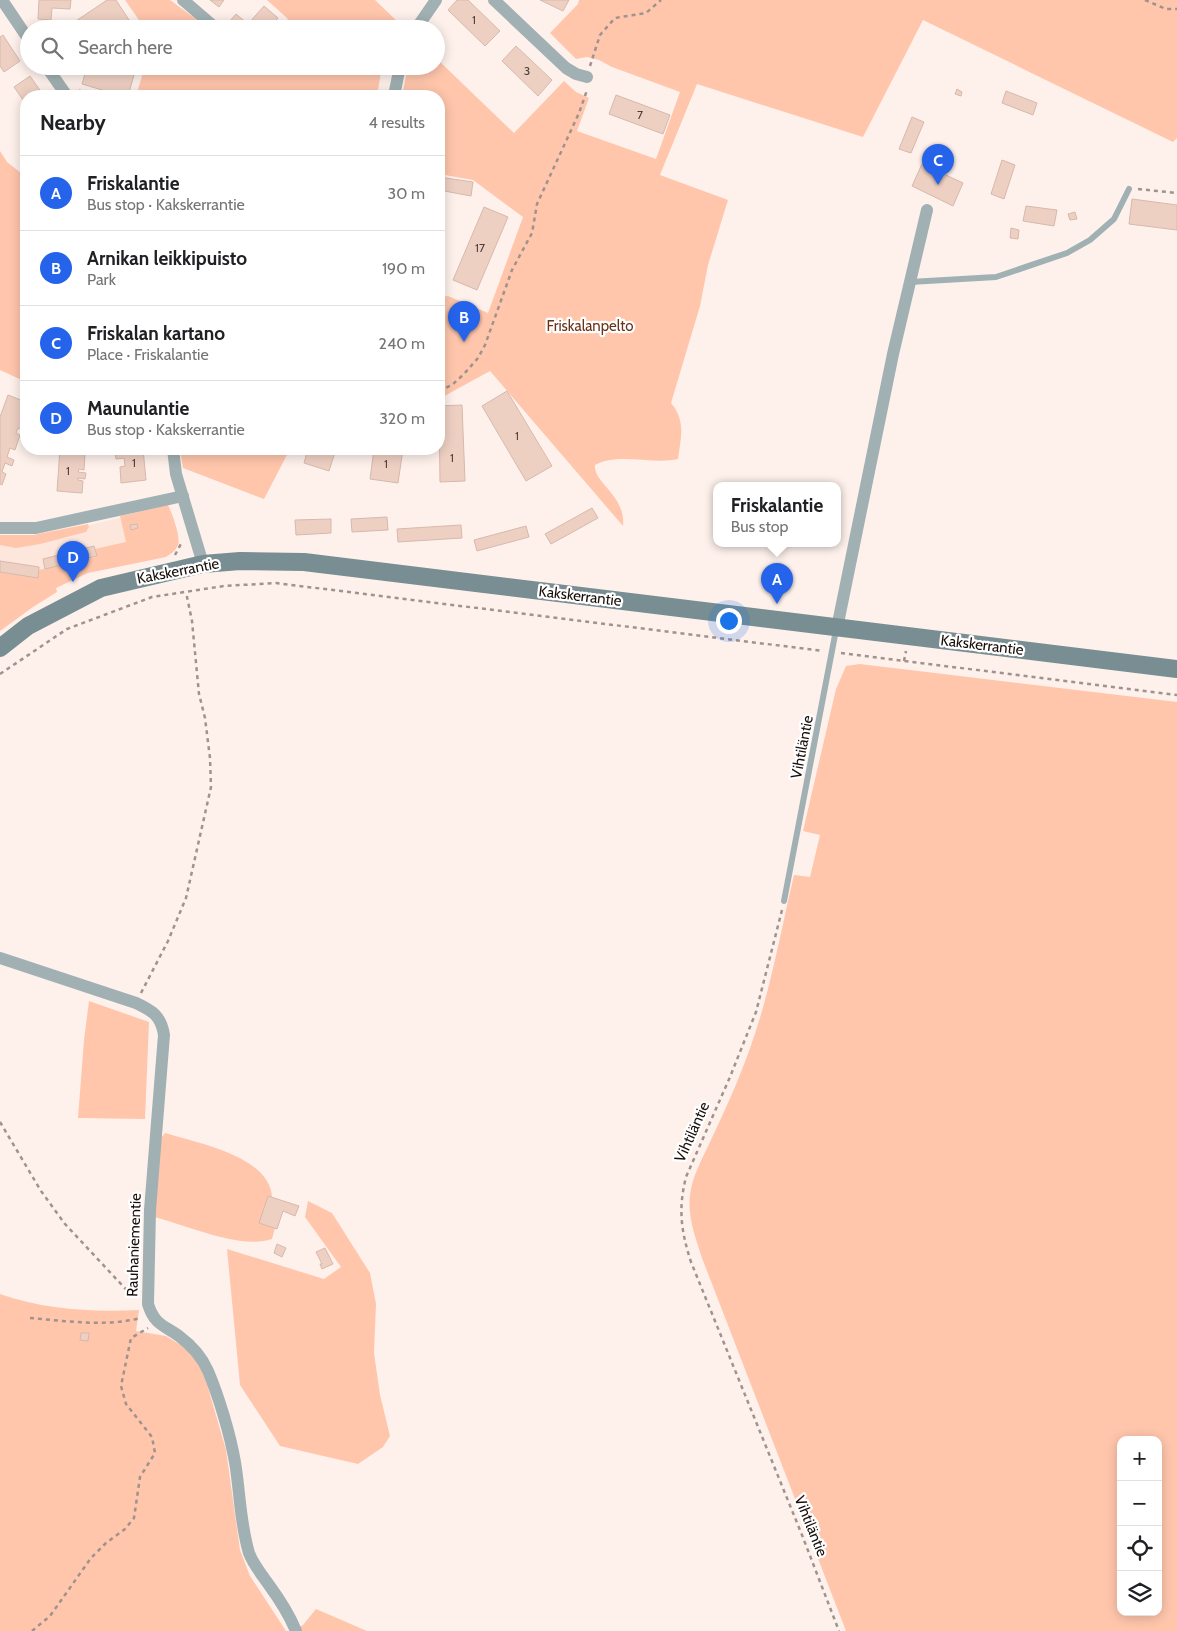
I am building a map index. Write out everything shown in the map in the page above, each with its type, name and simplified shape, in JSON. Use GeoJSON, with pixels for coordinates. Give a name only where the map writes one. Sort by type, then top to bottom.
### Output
{"type":"FeatureCollection","features":[{"type":"Feature","properties":{"kind":"main road","name":"Kakskerrantie"},"geometry":{"type":"LineString","coordinates":[[0,648],[28,626],[101,588],[203,564],[240,561],[304,562],[1177,669]]}},
{"type":"Feature","properties":{"kind":"street"},"geometry":{"type":"LineString","coordinates":[[2,0],[20,27]]}},
{"type":"Feature","properties":{"kind":"street"},"geometry":{"type":"LineString","coordinates":[[183,0],[206,20]]}},
{"type":"Feature","properties":{"kind":"street"},"geometry":{"type":"LineString","coordinates":[[422,20],[436,0]]}},
{"type":"Feature","properties":{"kind":"street"},"geometry":{"type":"LineString","coordinates":[[494,0],[566,68],[576,74],[587,77]]}},
{"type":"Feature","properties":{"kind":"street"},"geometry":{"type":"LineString","coordinates":[[52,75],[63,90]]}},
{"type":"Feature","properties":{"kind":"street"},"geometry":{"type":"LineString","coordinates":[[395,90],[398,75]]}},
{"type":"Feature","properties":{"kind":"street"},"geometry":{"type":"LineString","coordinates":[[837,628],[893,354],[927,210]]}},
{"type":"Feature","properties":{"kind":"street"},"geometry":{"type":"LineString","coordinates":[[173,455],[176,474],[203,564]]}},
{"type":"Feature","properties":{"kind":"street"},"geometry":{"type":"LineString","coordinates":[[0,528],[36,528],[183,496]]}},
{"type":"Feature","properties":{"kind":"street","name":"Rauhaniementie"},"geometry":{"type":"LineString","coordinates":[[0,958],[136,1003],[155,1013],[162,1024],[164,1034],[150,1210],[152,1314]]}},
{"type":"Feature","properties":{"kind":"street"},"geometry":{"type":"LineString","coordinates":[[152,1314],[188,1343],[207,1369],[231,1441],[243,1529],[250,1554],[259,1571],[290,1615],[296,1631]]}},
{"type":"Feature","properties":{"kind":"lane"},"geometry":{"type":"LineString","coordinates":[[910,282],[996,277],[1067,253],[1090,240],[1114,219],[1129,189]]}},
{"type":"Feature","properties":{"kind":"lane","name":"Vihtiläntie"},"geometry":{"type":"LineString","coordinates":[[784,901],[837,628]]}},
{"type":"Feature","properties":{"kind":"path"},"geometry":{"type":"LineString","coordinates":[[445,388],[452,385],[464,374],[485,346],[512,270],[532,233],[540,196],[586,93],[587,77],[600,34],[615,18],[646,13],[661,0]]}},
{"type":"Feature","properties":{"kind":"path"},"geometry":{"type":"LineString","coordinates":[[1145,0],[1166,9],[1177,9]]}},
{"type":"Feature","properties":{"kind":"path"},"geometry":{"type":"LineString","coordinates":[[1129,189],[1177,193]]}},
{"type":"Feature","properties":{"kind":"path"},"geometry":{"type":"LineString","coordinates":[[170,558],[174,556],[180,547],[182,538]]}},
{"type":"Feature","properties":{"kind":"path"},"geometry":{"type":"LineString","coordinates":[[0,674],[67,629],[152,597],[224,586],[267,584],[291,585],[1177,695]]}},
{"type":"Feature","properties":{"kind":"path"},"geometry":{"type":"LineString","coordinates":[[136,1003],[168,941],[186,898],[211,786],[205,718],[199,694],[192,621],[186,592]]}},
{"type":"Feature","properties":{"kind":"path"},"geometry":{"type":"LineString","coordinates":[[904,661],[906,651]]}},
{"type":"Feature","properties":{"kind":"path","name":"Vihtiläntie"},"geometry":{"type":"LineString","coordinates":[[784,901],[756,1012],[686,1177],[682,1193],[681,1224],[691,1262],[839,1631]]}},
{"type":"Feature","properties":{"kind":"path"},"geometry":{"type":"LineString","coordinates":[[0,1122],[41,1191],[70,1231],[116,1277],[137,1302],[152,1314]]}},
{"type":"Feature","properties":{"kind":"path"},"geometry":{"type":"LineString","coordinates":[[30,1318],[107,1323],[132,1320],[152,1314]]}},
{"type":"Feature","properties":{"kind":"path"},"geometry":{"type":"LineString","coordinates":[[32,1631],[50,1616],[91,1558],[106,1543],[125,1529],[134,1518],[140,1476],[155,1453],[152,1437],[126,1404],[121,1386],[131,1338],[152,1314]]}},
{"type":"Feature","properties":{"kind":"shaded area"},"geometry":{"type":"Polygon","coordinates":[[[155,509],[170,514],[74,576],[0,608],[0,536],[20,537],[54,534],[155,509]]]}},
{"type":"Feature","properties":{"kind":"green space"},"geometry":{"type":"Polygon","coordinates":[[[125,0],[170,0],[197,20],[139,20],[125,0]]]}},
{"type":"Feature","properties":{"kind":"green space"},"geometry":{"type":"Polygon","coordinates":[[[267,0],[375,0],[396,20],[287,20],[267,0]]]}},
{"type":"Feature","properties":{"kind":"green space","name":"Friskalanpelto"},"geometry":{"type":"Polygon","coordinates":[[[579,0],[1177,0],[1177,138],[1173,142],[923,20],[863,137],[697,84],[660,175],[728,200],[708,265],[700,306],[671,403],[681,423],[678,459],[657,461],[614,459],[595,465],[599,478],[620,506],[623,515],[623,526],[490,371],[445,396],[445,296],[488,313],[523,217],[473,180],[445,175],[445,90],[403,90],[406,75],[445,75],[445,67],[514,133],[564,81],[576,92],[589,98],[577,131],[656,159],[680,92],[612,67],[599,60],[587,57],[576,59],[550,33],[578,4],[579,0]]]}},
{"type":"Feature","properties":{"kind":"green space"},"geometry":{"type":"Polygon","coordinates":[[[142,75],[380,75],[378,90],[138,90],[142,75]]]}},
{"type":"Feature","properties":{"kind":"green space"},"geometry":{"type":"Polygon","coordinates":[[[0,151],[7,162],[20,172],[20,379],[0,370],[0,151]]]}},
{"type":"Feature","properties":{"kind":"green space"},"geometry":{"type":"Polygon","coordinates":[[[181,455],[287,455],[264,499],[183,468],[181,455]]]}},
{"type":"Feature","properties":{"kind":"green space"},"geometry":{"type":"Polygon","coordinates":[[[168,505],[176,525],[179,541],[174,551],[166,557],[88,573],[56,588],[57,592],[0,631],[0,572],[38,577],[39,570],[97,557],[95,549],[126,542],[120,516],[168,505]]]}},
{"type":"Feature","properties":{"kind":"green space"},"geometry":{"type":"Polygon","coordinates":[[[88,524],[89,527],[86,532],[40,544],[16,548],[0,545],[0,535],[33,535],[88,524]]]}},
{"type":"Feature","properties":{"kind":"green space"},"geometry":{"type":"Polygon","coordinates":[[[860,664],[1177,702],[1177,1631],[846,1631],[702,1258],[691,1219],[689,1203],[691,1188],[749,1051],[769,986],[794,875],[810,877],[820,835],[803,831],[836,689],[846,666],[860,664]]]}},
{"type":"Feature","properties":{"kind":"green space"},"geometry":{"type":"Polygon","coordinates":[[[89,1001],[149,1022],[145,1119],[78,1118],[89,1001]]]}},
{"type":"Feature","properties":{"kind":"green space"},"geometry":{"type":"Polygon","coordinates":[[[165,1133],[230,1153],[246,1161],[259,1171],[268,1183],[272,1197],[268,1196],[260,1223],[275,1228],[272,1239],[259,1242],[229,1239],[154,1217],[161,1138],[165,1133]]]}},
{"type":"Feature","properties":{"kind":"green space"},"geometry":{"type":"Polygon","coordinates":[[[308,1201],[332,1213],[370,1273],[376,1304],[374,1353],[380,1395],[390,1436],[383,1447],[358,1464],[280,1446],[240,1385],[227,1249],[324,1279],[341,1267],[305,1217],[308,1201]]]}},
{"type":"Feature","properties":{"kind":"green space"},"geometry":{"type":"Polygon","coordinates":[[[0,1294],[35,1304],[69,1309],[103,1311],[139,1310],[136,1331],[166,1336],[184,1347],[197,1361],[207,1384],[226,1450],[240,1550],[250,1576],[286,1631],[0,1631],[0,1294]]]}},
{"type":"Feature","properties":{"kind":"green space"},"geometry":{"type":"Polygon","coordinates":[[[316,1609],[367,1631],[291,1631],[303,1625],[316,1609]]]}},
{"type":"Feature","properties":{"kind":"building"},"geometry":{"type":"Polygon","coordinates":[[[39,0],[71,0],[70,9],[52,8],[51,20],[38,19],[39,0]]]}},
{"type":"Feature","properties":{"kind":"building"},"geometry":{"type":"Polygon","coordinates":[[[107,0],[116,0],[129,20],[77,20],[107,0]]]}},
{"type":"Feature","properties":{"kind":"building"},"geometry":{"type":"Polygon","coordinates":[[[210,0],[224,0],[219,7],[210,0]]]}},
{"type":"Feature","properties":{"kind":"building"},"geometry":{"type":"Polygon","coordinates":[[[457,0],[468,0],[500,31],[485,46],[448,10],[457,0]]]}},
{"type":"Feature","properties":{"kind":"building"},"geometry":{"type":"Polygon","coordinates":[[[540,0],[569,0],[563,11],[540,0]]]}},
{"type":"Feature","properties":{"kind":"building"},"geometry":{"type":"Polygon","coordinates":[[[264,6],[278,18],[276,20],[252,20],[264,6]]]}},
{"type":"Feature","properties":{"kind":"building"},"geometry":{"type":"Polygon","coordinates":[[[236,14],[243,20],[231,20],[236,14]]]}},
{"type":"Feature","properties":{"kind":"building"},"geometry":{"type":"Polygon","coordinates":[[[3,35],[20,61],[4,72],[0,66],[0,37],[3,35]]]}},
{"type":"Feature","properties":{"kind":"building"},"geometry":{"type":"Polygon","coordinates":[[[516,46],[552,80],[538,96],[502,61],[516,46]]]}},
{"type":"Feature","properties":{"kind":"building"},"geometry":{"type":"Polygon","coordinates":[[[85,75],[134,75],[130,90],[102,90],[82,84],[85,75]]]}},
{"type":"Feature","properties":{"kind":"building"},"geometry":{"type":"Polygon","coordinates":[[[30,76],[40,90],[20,90],[20,96],[14,87],[30,76]]]}},
{"type":"Feature","properties":{"kind":"building"},"geometry":{"type":"Polygon","coordinates":[[[957,89],[962,92],[961,96],[955,94],[957,89]]]}},
{"type":"Feature","properties":{"kind":"building"},"geometry":{"type":"Polygon","coordinates":[[[1006,91],[1037,103],[1033,115],[1002,103],[1006,91]]]}},
{"type":"Feature","properties":{"kind":"building"},"geometry":{"type":"Polygon","coordinates":[[[616,95],[670,115],[663,134],[609,114],[616,95]]]}},
{"type":"Feature","properties":{"kind":"building"},"geometry":{"type":"Polygon","coordinates":[[[912,117],[924,122],[911,153],[899,149],[912,117]]]}},
{"type":"Feature","properties":{"kind":"building"},"geometry":{"type":"Polygon","coordinates":[[[1002,160],[1015,165],[1004,199],[991,194],[1002,160]]]}},
{"type":"Feature","properties":{"kind":"building"},"geometry":{"type":"Polygon","coordinates":[[[922,164],[963,183],[953,206],[912,186],[922,164]]]}},
{"type":"Feature","properties":{"kind":"building"},"geometry":{"type":"Polygon","coordinates":[[[445,178],[473,182],[471,196],[445,191],[445,178]]]}},
{"type":"Feature","properties":{"kind":"building"},"geometry":{"type":"Polygon","coordinates":[[[1132,199],[1177,205],[1177,230],[1129,224],[1132,199]]]}},
{"type":"Feature","properties":{"kind":"building"},"geometry":{"type":"Polygon","coordinates":[[[1026,206],[1057,210],[1054,226],[1023,221],[1026,206]]]}},
{"type":"Feature","properties":{"kind":"building"},"geometry":{"type":"Polygon","coordinates":[[[484,207],[508,217],[477,290],[453,280],[484,207]]]}},
{"type":"Feature","properties":{"kind":"building"},"geometry":{"type":"Polygon","coordinates":[[[1075,212],[1077,219],[1070,220],[1068,214],[1075,212]]]}},
{"type":"Feature","properties":{"kind":"building"},"geometry":{"type":"Polygon","coordinates":[[[1011,228],[1019,230],[1018,239],[1010,238],[1011,228]]]}},
{"type":"Feature","properties":{"kind":"building"},"geometry":{"type":"Polygon","coordinates":[[[507,391],[552,466],[526,481],[482,406],[507,391]]]}},
{"type":"Feature","properties":{"kind":"building"},"geometry":{"type":"Polygon","coordinates":[[[8,395],[20,400],[20,429],[18,428],[16,433],[20,435],[15,450],[10,448],[7,457],[14,460],[12,466],[5,463],[2,472],[6,474],[2,485],[0,484],[0,417],[8,395]]]}},
{"type":"Feature","properties":{"kind":"building"},"geometry":{"type":"Polygon","coordinates":[[[462,405],[465,481],[440,482],[440,455],[445,455],[445,406],[462,405]]]}},
{"type":"Feature","properties":{"kind":"building"},"geometry":{"type":"Polygon","coordinates":[[[60,455],[85,455],[84,470],[79,469],[78,472],[86,473],[85,479],[78,478],[78,480],[83,481],[82,493],[57,491],[60,455]]]}},
{"type":"Feature","properties":{"kind":"building"},"geometry":{"type":"Polygon","coordinates":[[[115,455],[144,455],[146,480],[121,483],[120,467],[125,466],[124,458],[116,459],[115,455]]]}},
{"type":"Feature","properties":{"kind":"building"},"geometry":{"type":"Polygon","coordinates":[[[306,455],[334,455],[329,471],[304,463],[306,455]]]}},
{"type":"Feature","properties":{"kind":"building"},"geometry":{"type":"Polygon","coordinates":[[[373,455],[402,455],[398,483],[370,479],[373,455]]]}},
{"type":"Feature","properties":{"kind":"building"},"geometry":{"type":"Polygon","coordinates":[[[592,508],[598,518],[551,544],[545,534],[592,508]]]}},
{"type":"Feature","properties":{"kind":"building"},"geometry":{"type":"Polygon","coordinates":[[[387,517],[388,530],[352,532],[351,519],[387,517]]]}},
{"type":"Feature","properties":{"kind":"building"},"geometry":{"type":"Polygon","coordinates":[[[331,519],[331,533],[296,535],[295,520],[331,519]]]}},
{"type":"Feature","properties":{"kind":"building"},"geometry":{"type":"Polygon","coordinates":[[[137,524],[138,528],[131,530],[130,525],[137,524]]]}},
{"type":"Feature","properties":{"kind":"building"},"geometry":{"type":"Polygon","coordinates":[[[461,525],[462,538],[398,542],[397,529],[461,525]]]}},
{"type":"Feature","properties":{"kind":"building"},"geometry":{"type":"Polygon","coordinates":[[[526,526],[529,537],[477,551],[474,540],[526,526]]]}},
{"type":"Feature","properties":{"kind":"building"},"geometry":{"type":"Polygon","coordinates":[[[94,546],[97,556],[45,569],[43,559],[94,546]]]}},
{"type":"Feature","properties":{"kind":"building"},"geometry":{"type":"Polygon","coordinates":[[[0,561],[39,567],[38,578],[0,572],[0,561]]]}},
{"type":"Feature","properties":{"kind":"building"},"geometry":{"type":"Polygon","coordinates":[[[268,1196],[299,1206],[295,1216],[283,1211],[277,1229],[259,1223],[268,1196]]]}},
{"type":"Feature","properties":{"kind":"building"},"geometry":{"type":"Polygon","coordinates":[[[277,1244],[286,1248],[282,1257],[274,1253],[277,1244]]]}},
{"type":"Feature","properties":{"kind":"building"},"geometry":{"type":"Polygon","coordinates":[[[325,1248],[333,1264],[322,1269],[320,1264],[322,1264],[316,1252],[325,1248]]]}},
{"type":"Feature","properties":{"kind":"building"},"geometry":{"type":"Polygon","coordinates":[[[81,1333],[89,1333],[88,1341],[80,1340],[81,1333]]]}},
{"type":"Feature","properties":{"kind":"place","name":"Friskalan kartano"},"geometry":{"type":"Point","coordinates":[938,185]}},
{"type":"Feature","properties":{"kind":"place","name":"Arnikan leikkipuisto"},"geometry":{"type":"Point","coordinates":[464,342]}},
{"type":"Feature","properties":{"kind":"place","name":"Maunulantie"},"geometry":{"type":"Point","coordinates":[73,582]}},
{"type":"Feature","properties":{"kind":"place","name":"Friskalantie"},"geometry":{"type":"Point","coordinates":[777,604]}}]}
